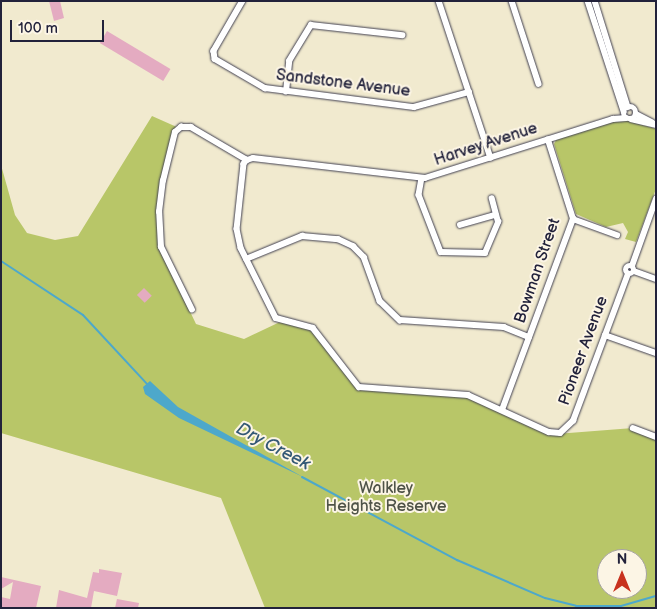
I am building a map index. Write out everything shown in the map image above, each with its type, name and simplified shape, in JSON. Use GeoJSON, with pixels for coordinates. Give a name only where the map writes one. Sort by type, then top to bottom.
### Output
{"type":"FeatureCollection","features":[{"type":"Feature","properties":{"kind":"street","name":"Sandstone Avenue"},"geometry":{"type":"LineString","coordinates":[[243,1],[214,51],[218,64],[265,88],[414,107],[469,92]]}},
{"type":"Feature","properties":{"kind":"street"},"geometry":{"type":"LineString","coordinates":[[439,1],[491,158]]}},
{"type":"Feature","properties":{"kind":"street"},"geometry":{"type":"LineString","coordinates":[[512,1],[540,84]]}},
{"type":"Feature","properties":{"kind":"street"},"geometry":{"type":"LineString","coordinates":[[588,1],[620,106],[626,113],[636,114],[656,124]]}},
{"type":"Feature","properties":{"kind":"street"},"geometry":{"type":"LineString","coordinates":[[595,1],[626,113]]}},
{"type":"Feature","properties":{"kind":"street"},"geometry":{"type":"LineString","coordinates":[[286,92],[289,61],[311,25],[402,35]]}},
{"type":"Feature","properties":{"kind":"street"},"geometry":{"type":"LineString","coordinates":[[626,113],[634,108],[636,114]]}},
{"type":"Feature","properties":{"kind":"street","name":"Harvey Avenue"},"geometry":{"type":"LineString","coordinates":[[247,160],[253,158],[422,178],[548,140],[626,113],[656,124]]}},
{"type":"Feature","properties":{"kind":"street"},"geometry":{"type":"LineString","coordinates":[[192,310],[161,247],[159,212],[163,181],[174,132],[181,126],[191,127],[247,160],[244,164],[236,229],[246,259],[276,318],[314,328],[356,386],[468,395],[502,410]]}},
{"type":"Feature","properties":{"kind":"street","name":"Bowman Street"},"geometry":{"type":"LineString","coordinates":[[502,410],[572,219],[548,140]]}},
{"type":"Feature","properties":{"kind":"street"},"geometry":{"type":"LineString","coordinates":[[422,178],[419,195],[441,252],[485,253],[498,222],[492,199]]}},
{"type":"Feature","properties":{"kind":"street","name":"Pioneer Avenue"},"geometry":{"type":"LineString","coordinates":[[502,410],[549,432],[560,433],[573,421],[655,203]]}},
{"type":"Feature","properties":{"kind":"street"},"geometry":{"type":"LineString","coordinates":[[460,225],[496,215]]}},
{"type":"Feature","properties":{"kind":"street"},"geometry":{"type":"LineString","coordinates":[[572,219],[617,234]]}},
{"type":"Feature","properties":{"kind":"street"},"geometry":{"type":"LineString","coordinates":[[246,259],[302,236],[338,239],[354,246],[364,257],[380,301],[400,320],[504,327],[529,337]]}},
{"type":"Feature","properties":{"kind":"street"},"geometry":{"type":"LineString","coordinates":[[631,270],[656,279]]}},
{"type":"Feature","properties":{"kind":"street"},"geometry":{"type":"LineString","coordinates":[[605,335],[656,353]]}},
{"type":"Feature","properties":{"kind":"street"},"geometry":{"type":"LineString","coordinates":[[632,428],[656,437]]}},
{"type":"Feature","properties":{"kind":"green space","name":"Walkley Heights Reserve"},"geometry":{"type":"Polygon","coordinates":[[[152,116],[179,128],[169,157],[160,204],[165,259],[196,324],[244,339],[282,321],[311,326],[356,386],[468,395],[556,434],[633,428],[656,437],[656,608],[265,608],[221,498],[1,433],[1,165],[15,215],[27,233],[55,240],[78,236],[152,116]]]}},
{"type":"Feature","properties":{"kind":"green space"},"geometry":{"type":"Polygon","coordinates":[[[613,120],[626,120],[656,129],[656,189],[636,242],[625,239],[628,232],[623,223],[606,227],[576,214],[554,144],[557,138],[613,120]]]}},
{"type":"Feature","properties":{"kind":"water"},"geometry":{"type":"Polygon","coordinates":[[[150,381],[178,407],[303,477],[179,418],[145,394],[143,387],[150,381]]]}},
{"type":"Feature","properties":{"kind":"building"},"geometry":{"type":"Polygon","coordinates":[[[49,1],[60,1],[64,18],[54,21],[49,1]]]}},
{"type":"Feature","properties":{"kind":"building"},"geometry":{"type":"Polygon","coordinates":[[[107,31],[170,69],[163,81],[100,43],[107,31]]]}},
{"type":"Feature","properties":{"kind":"building"},"geometry":{"type":"Polygon","coordinates":[[[144,288],[152,296],[145,303],[137,295],[144,288]]]}},
{"type":"Feature","properties":{"kind":"building"},"geometry":{"type":"Polygon","coordinates":[[[99,569],[122,573],[117,596],[94,591],[91,608],[56,608],[59,590],[87,598],[93,572],[99,573],[99,569]]]}},
{"type":"Feature","properties":{"kind":"building"},"geometry":{"type":"Polygon","coordinates":[[[1,577],[41,586],[36,608],[1,608],[1,597],[10,599],[13,582],[1,589],[1,577]]]}},
{"type":"Feature","properties":{"kind":"building"},"geometry":{"type":"Polygon","coordinates":[[[117,599],[139,603],[138,608],[115,608],[117,599]]]}},
{"type":"Feature","properties":{"kind":"waterway","name":"Dry Creek"},"geometry":{"type":"LineString","coordinates":[[1,261],[83,315],[148,385]]}},
{"type":"Feature","properties":{"kind":"waterway","name":"Dry Creek"},"geometry":{"type":"LineString","coordinates":[[302,477],[457,560],[545,598],[576,606],[621,606],[656,596]]}}]}
